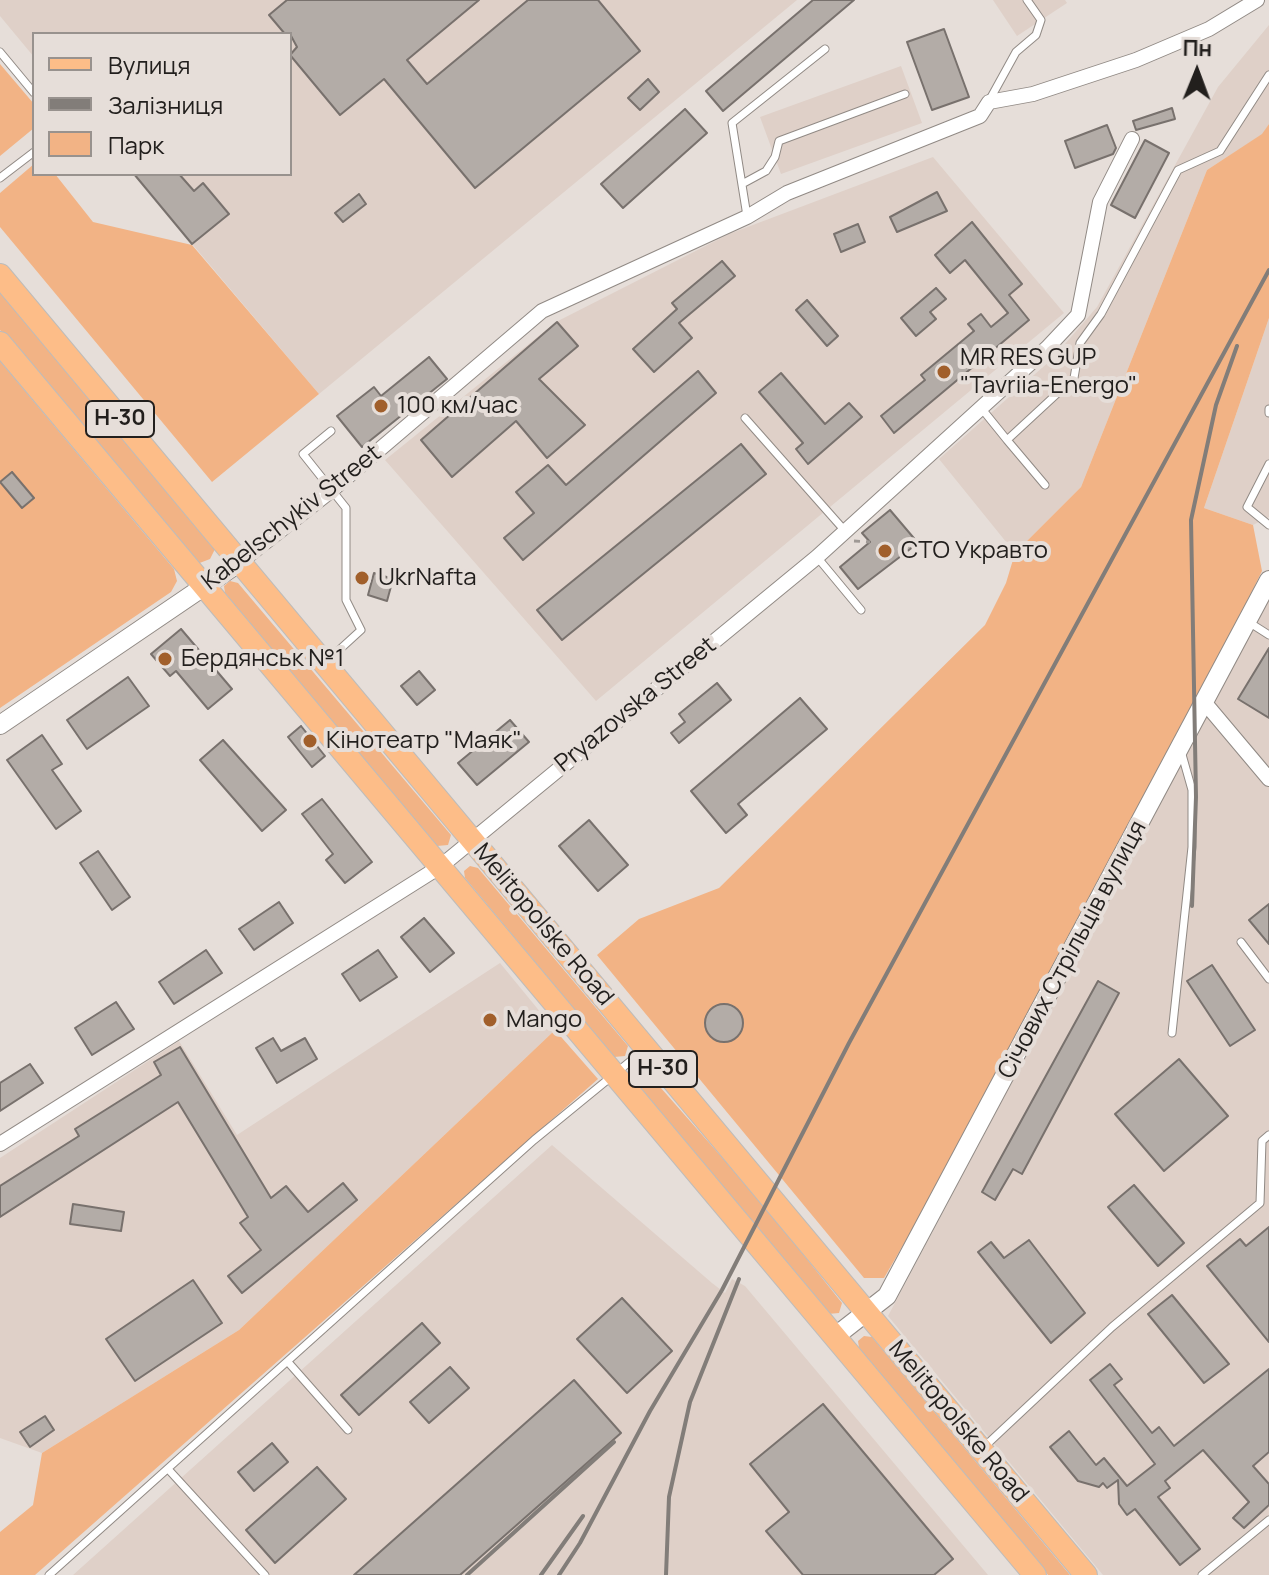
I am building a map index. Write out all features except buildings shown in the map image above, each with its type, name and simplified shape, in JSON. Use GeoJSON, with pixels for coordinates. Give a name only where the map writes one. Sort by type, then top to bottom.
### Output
{"type":"FeatureCollection","features":[{"type":"Feature","properties":{"kind":"main road","name":"Melitopolske Road"},"geometry":{"type":"LineString","coordinates":[[0,275],[1086,1575]]}},
{"type":"Feature","properties":{"kind":"main road","name":"Melitopolske Road"},"geometry":{"type":"LineString","coordinates":[[0,343],[837,1335],[1035,1575]]}},
{"type":"Feature","properties":{"kind":"street"},"geometry":{"type":"LineString","coordinates":[[989,102],[1033,94],[1136,60],[1209,29],[1257,0]]}},
{"type":"Feature","properties":{"kind":"street","name":"Kabelschykiv Street"},"geometry":{"type":"LineString","coordinates":[[0,725],[240,562],[332,490],[542,311],[747,217],[787,193],[980,116],[989,102]]}},
{"type":"Feature","properties":{"kind":"street","name":"Pryazovska Street"},"geometry":{"type":"LineString","coordinates":[[0,1144],[441,866],[817,557],[1078,315],[1100,202],[1132,139]]}},
{"type":"Feature","properties":{"kind":"street","name":"Січових Стрільців вулиця"},"geometry":{"type":"LineString","coordinates":[[837,1335],[887,1296],[1269,580]]}},
{"type":"Feature","properties":{"kind":"street"},"geometry":{"type":"LineString","coordinates":[[1205,703],[1269,779]]}},
{"type":"Feature","properties":{"kind":"lane"},"geometry":{"type":"LineString","coordinates":[[989,102],[1016,52],[1036,35],[1041,20],[1027,0]]}},
{"type":"Feature","properties":{"kind":"lane"},"geometry":{"type":"LineString","coordinates":[[747,217],[732,123],[825,49]]}},
{"type":"Feature","properties":{"kind":"lane"},"geometry":{"type":"LineString","coordinates":[[0,52],[32,91]]}},
{"type":"Feature","properties":{"kind":"lane"},"geometry":{"type":"LineString","coordinates":[[1007,440],[1074,378],[1080,343],[1101,314],[1178,170],[1220,151],[1269,75]]}},
{"type":"Feature","properties":{"kind":"lane"},"geometry":{"type":"LineString","coordinates":[[742,184],[766,171],[775,157],[779,141],[905,94]]}},
{"type":"Feature","properties":{"kind":"lane"},"geometry":{"type":"LineString","coordinates":[[0,178],[32,154]]}},
{"type":"Feature","properties":{"kind":"lane"},"geometry":{"type":"LineString","coordinates":[[981,408],[1045,485]]}},
{"type":"Feature","properties":{"kind":"lane"},"geometry":{"type":"LineString","coordinates":[[745,418],[845,531]]}},
{"type":"Feature","properties":{"kind":"lane"},"geometry":{"type":"LineString","coordinates":[[324,663],[361,630],[346,600],[346,508],[303,454],[331,431]]}},
{"type":"Feature","properties":{"kind":"lane"},"geometry":{"type":"LineString","coordinates":[[1269,464],[1247,507],[1269,525]]}},
{"type":"Feature","properties":{"kind":"lane"},"geometry":{"type":"LineString","coordinates":[[817,557],[861,610]]}},
{"type":"Feature","properties":{"kind":"lane"},"geometry":{"type":"LineString","coordinates":[[1246,621],[1269,635]]}},
{"type":"Feature","properties":{"kind":"lane"},"geometry":{"type":"LineString","coordinates":[[1172,1033],[1192,847],[1192,790],[1180,749]]}},
{"type":"Feature","properties":{"kind":"lane"},"geometry":{"type":"LineString","coordinates":[[1241,942],[1269,979]]}},
{"type":"Feature","properties":{"kind":"lane"},"geometry":{"type":"LineString","coordinates":[[49,1575],[534,1140],[646,1048]]}},
{"type":"Feature","properties":{"kind":"lane"},"geometry":{"type":"LineString","coordinates":[[981,1450],[1112,1327],[1260,1203],[1262,1141],[1269,1135]]}},
{"type":"Feature","properties":{"kind":"lane"},"geometry":{"type":"LineString","coordinates":[[288,1362],[348,1430]]}},
{"type":"Feature","properties":{"kind":"lane"},"geometry":{"type":"LineString","coordinates":[[168,1469],[265,1575]]}},
{"type":"Feature","properties":{"kind":"lane"},"geometry":{"type":"LineString","coordinates":[[1202,1575],[1269,1520]]}},
{"type":"Feature","properties":{"kind":"shaded area"},"geometry":{"type":"Polygon","coordinates":[[[0,0],[797,0],[319,394],[135,176],[292,176],[292,32],[32,32],[32,55],[0,16],[0,0]]]}},
{"type":"Feature","properties":{"kind":"shaded area"},"geometry":{"type":"Polygon","coordinates":[[[993,0],[1065,0],[1067,3],[1017,36],[993,0]]]}},
{"type":"Feature","properties":{"kind":"shaded area"},"geometry":{"type":"Polygon","coordinates":[[[1269,25],[1269,124],[1263,134],[1207,170],[1081,487],[1015,553],[939,459],[1052,359],[1097,307],[1218,87],[1269,25]]]}},
{"type":"Feature","properties":{"kind":"shaded area"},"geometry":{"type":"Polygon","coordinates":[[[901,66],[922,123],[781,174],[760,117],[901,66]]]}},
{"type":"Feature","properties":{"kind":"shaded area"},"geometry":{"type":"Polygon","coordinates":[[[933,157],[1064,313],[596,701],[385,460],[556,322],[729,234],[933,157]]]}},
{"type":"Feature","properties":{"kind":"shaded area"},"geometry":{"type":"Polygon","coordinates":[[[1269,318],[1269,517],[1253,525],[1204,508],[1269,318]]]}},
{"type":"Feature","properties":{"kind":"shaded area"},"geometry":{"type":"Polygon","coordinates":[[[1269,599],[1269,1575],[1103,1575],[888,1316],[1269,599]]]}},
{"type":"Feature","properties":{"kind":"shaded area"},"geometry":{"type":"Polygon","coordinates":[[[500,963],[555,1030],[239,1330],[42,1453],[0,1438],[0,1158],[179,1041],[237,1135],[500,963]]]}},
{"type":"Feature","properties":{"kind":"shaded area"},"geometry":{"type":"Polygon","coordinates":[[[552,1145],[725,1293],[732,1279],[745,1286],[988,1575],[73,1575],[552,1145]]]}},
{"type":"Feature","properties":{"kind":"green space"},"geometry":{"type":"Polygon","coordinates":[[[0,64],[32,102],[32,130],[0,156],[0,64]]]}},
{"type":"Feature","properties":{"kind":"green space"},"geometry":{"type":"Polygon","coordinates":[[[1269,124],[1269,318],[1204,508],[1253,525],[1262,571],[1178,741],[913,1228],[884,1278],[864,1278],[597,955],[639,919],[719,888],[985,625],[1006,583],[1015,553],[1081,487],[1207,170],[1262,134],[1269,124]]]}},
{"type":"Feature","properties":{"kind":"green space"},"geometry":{"type":"Polygon","coordinates":[[[32,166],[32,176],[57,176],[93,222],[192,245],[319,394],[212,482],[0,227],[0,193],[32,166]]]}},
{"type":"Feature","properties":{"kind":"green space"},"geometry":{"type":"Polygon","coordinates":[[[0,291],[216,547],[210,559],[197,564],[0,330],[0,291]]]}},
{"type":"Feature","properties":{"kind":"green space"},"geometry":{"type":"Polygon","coordinates":[[[0,361],[174,569],[177,581],[171,592],[0,708],[0,361]]]}},
{"type":"Feature","properties":{"kind":"green space"},"geometry":{"type":"Polygon","coordinates":[[[230,581],[238,583],[451,835],[448,845],[437,846],[225,593],[224,586],[230,581]]]}},
{"type":"Feature","properties":{"kind":"green space"},"geometry":{"type":"Polygon","coordinates":[[[470,866],[478,868],[628,1046],[625,1056],[614,1057],[465,878],[464,871],[470,866]]]}},
{"type":"Feature","properties":{"kind":"green space"},"geometry":{"type":"Polygon","coordinates":[[[555,1030],[598,1079],[35,1575],[0,1575],[0,1532],[33,1505],[42,1453],[239,1330],[555,1030]]]}},
{"type":"Feature","properties":{"kind":"green space"},"geometry":{"type":"Polygon","coordinates":[[[639,1069],[646,1071],[763,1204],[842,1303],[839,1313],[828,1314],[634,1081],[633,1074],[639,1069]]]}},
{"type":"Feature","properties":{"kind":"green space"},"geometry":{"type":"Polygon","coordinates":[[[864,1336],[872,1337],[1070,1575],[1048,1575],[859,1348],[858,1341],[864,1336]]]}},
{"type":"Feature","properties":{"kind":"railway"},"geometry":{"type":"LineString","coordinates":[[559,1575],[580,1543],[650,1411],[722,1290],[849,1043],[1269,270]]}},
{"type":"Feature","properties":{"kind":"railway"},"geometry":{"type":"LineString","coordinates":[[1192,906],[1196,797],[1191,520],[1216,405],[1237,346]]}},
{"type":"Feature","properties":{"kind":"railway"},"geometry":{"type":"LineString","coordinates":[[666,1575],[669,1497],[690,1402],[739,1279]]}},
{"type":"Feature","properties":{"kind":"railway"},"geometry":{"type":"LineString","coordinates":[[467,1575],[614,1442]]}},
{"type":"Feature","properties":{"kind":"railway"},"geometry":{"type":"LineString","coordinates":[[541,1575],[583,1516]]}},
{"type":"Feature","properties":{"kind":"place","name":"MR RES GUP \"Tavriia-Energo\""},"geometry":{"type":"Point","coordinates":[944,372]}},
{"type":"Feature","properties":{"kind":"place","name":"100 км/час"},"geometry":{"type":"Point","coordinates":[381,406]}},
{"type":"Feature","properties":{"kind":"place","name":"СТО Укравто"},"geometry":{"type":"Point","coordinates":[885,551]}},
{"type":"Feature","properties":{"kind":"place","name":"UkrNafta"},"geometry":{"type":"Point","coordinates":[362,578]}},
{"type":"Feature","properties":{"kind":"place","name":"Бердянськ №1"},"geometry":{"type":"Point","coordinates":[165,659]}},
{"type":"Feature","properties":{"kind":"place","name":"Кінотеатр \"Маяк\""},"geometry":{"type":"Point","coordinates":[310,741]}},
{"type":"Feature","properties":{"kind":"place","name":"Mango"},"geometry":{"type":"Point","coordinates":[490,1020]}}]}
